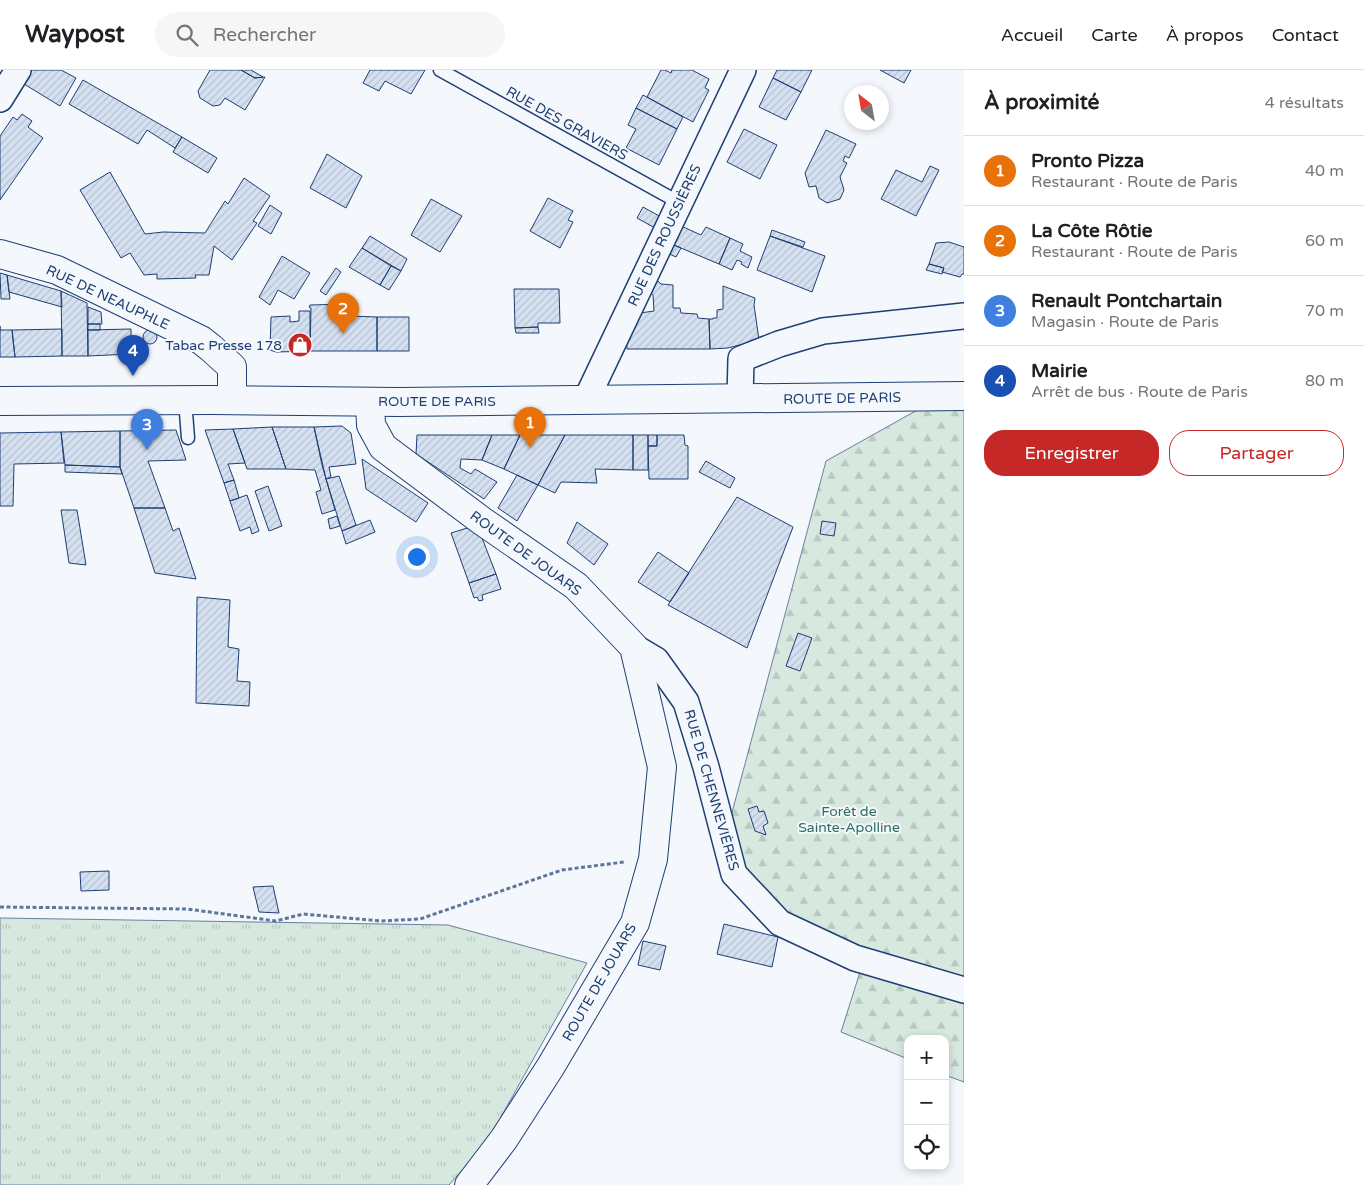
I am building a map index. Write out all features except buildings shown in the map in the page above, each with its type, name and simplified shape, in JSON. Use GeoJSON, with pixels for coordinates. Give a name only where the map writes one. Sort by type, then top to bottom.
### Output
{"type":"FeatureCollection","features":[{"type":"Feature","properties":{"kind":"street"},"geometry":{"type":"LineString","coordinates":[[0,100],[18,70]]}},
{"type":"Feature","properties":{"kind":"street","name":"RUE DES ROUSSIÈRES"},"geometry":{"type":"LineString","coordinates":[[586,400],[743,70]]}},
{"type":"Feature","properties":{"kind":"street","name":"RUE DE NEAUPHLE"},"geometry":{"type":"LineString","coordinates":[[0,254],[57,270],[200,340],[232,367],[232,400]]}},
{"type":"Feature","properties":{"kind":"street"},"geometry":{"type":"LineString","coordinates":[[740,399],[741,359],[779,344],[823,331],[964,316]]}},
{"type":"Feature","properties":{"kind":"street","name":"ROUTE DE PARIS"},"geometry":{"type":"LineString","coordinates":[[0,401],[232,400],[370,402],[964,396]]}},
{"type":"Feature","properties":{"kind":"street","name":"ROUTE DE JOUARS"},"geometry":{"type":"LineString","coordinates":[[370,402],[371,425],[383,447],[482,521],[576,586],[634,647],[662,767],[653,859],[634,923],[545,1074],[504,1139],[469,1185]]}},
{"type":"Feature","properties":{"kind":"street","name":"RUE DE CHENNEVIÈRES"},"geometry":{"type":"LineString","coordinates":[[634,647],[656,660],[686,702],[706,767],[734,874],[780,923],[855,958],[964,990]]}},
{"type":"Feature","properties":{"kind":"lane","name":"RUE DES GRAVIERS"},"geometry":{"type":"LineString","coordinates":[[440,70],[680,203]]}},
{"type":"Feature","properties":{"kind":"lane"},"geometry":{"type":"LineString","coordinates":[[185,400],[188,438]]}},
{"type":"Feature","properties":{"kind":"path"},"geometry":{"type":"LineString","coordinates":[[0,907],[187,909],[276,921],[303,914],[381,920],[420,920],[562,870],[653,859]]}},
{"type":"Feature","properties":{"kind":"green space","name":"Forêt de Sainte-Apolline"},"geometry":{"type":"Polygon","coordinates":[[[964,384],[964,1082],[949,1076],[949,1035],[904,1035],[904,1057],[841,1032],[860,972],[760,895],[726,835],[826,461],[964,384]]]}},
{"type":"Feature","properties":{"kind":"green space"},"geometry":{"type":"Polygon","coordinates":[[[0,918],[448,925],[587,963],[487,1142],[449,1185],[0,1185],[0,918]]]}},
{"type":"Feature","properties":{"kind":"place","name":"La Côte Rôtie"},"geometry":{"type":"Point","coordinates":[343,334]}},
{"type":"Feature","properties":{"kind":"place","name":"Tabac Presse 178"},"geometry":{"type":"Point","coordinates":[300,345]}},
{"type":"Feature","properties":{"kind":"place","name":"Mairie"},"geometry":{"type":"Point","coordinates":[133,376]}},
{"type":"Feature","properties":{"kind":"place","name":"Pronto Pizza"},"geometry":{"type":"Point","coordinates":[530,448]}},
{"type":"Feature","properties":{"kind":"place","name":"Renault Pontchartain"},"geometry":{"type":"Point","coordinates":[147,450]}}]}
